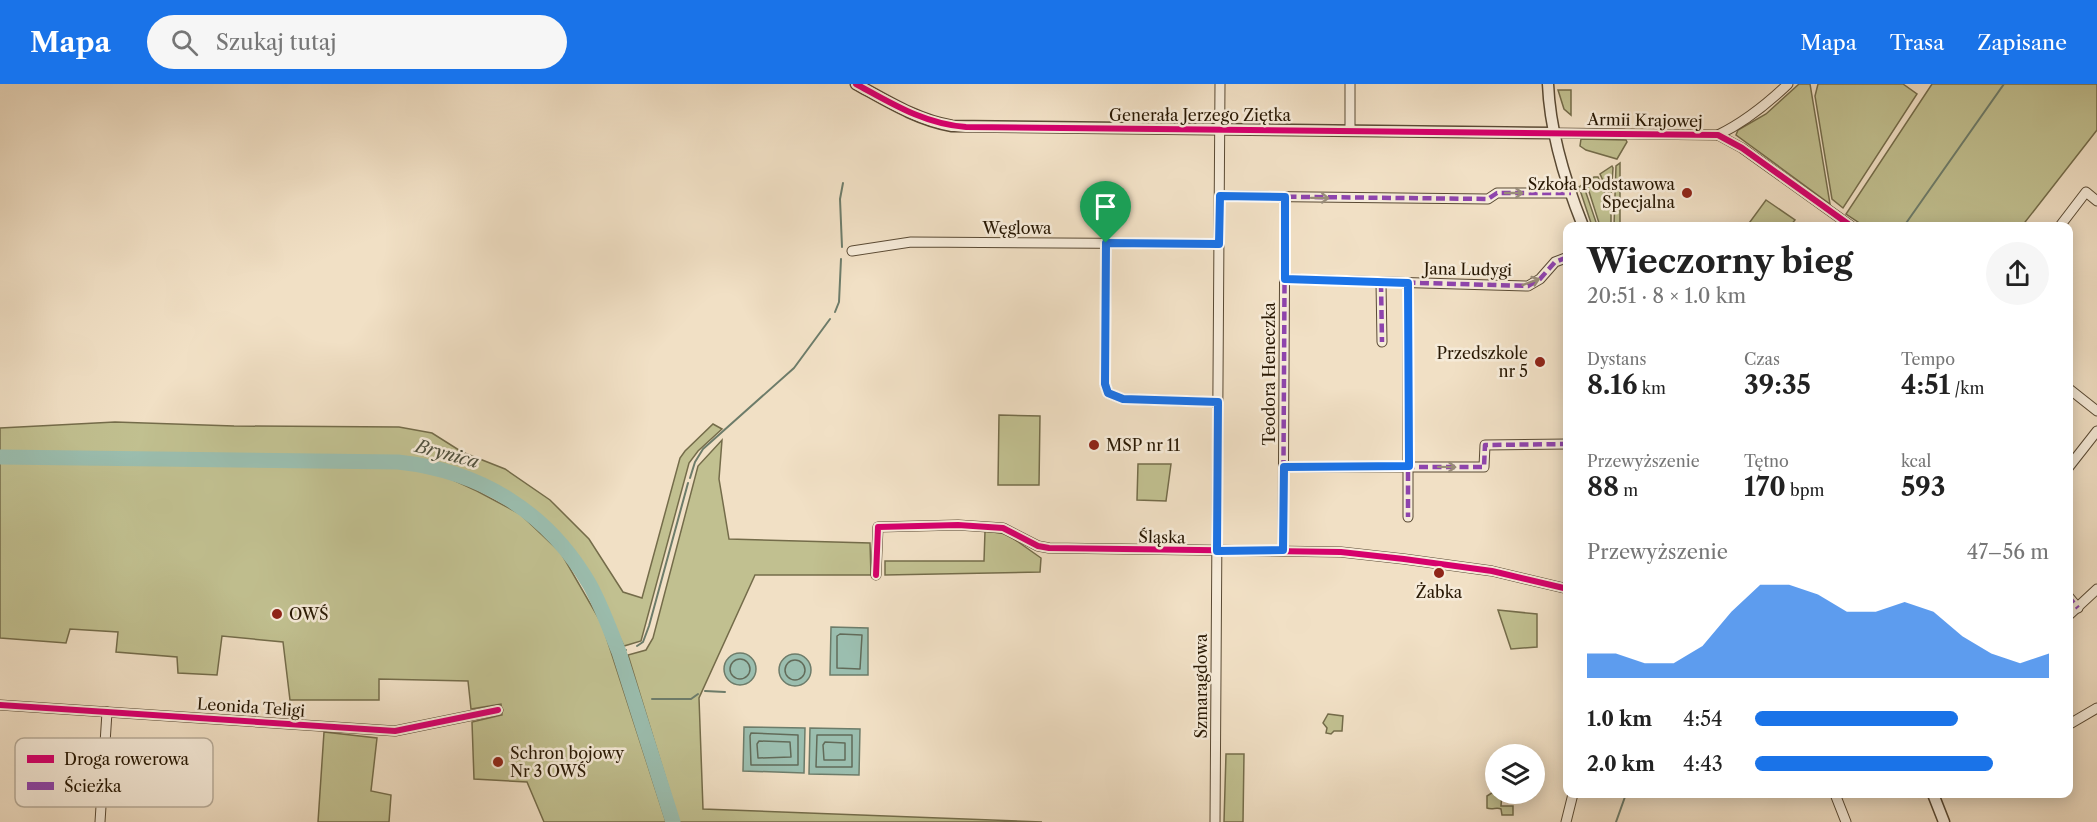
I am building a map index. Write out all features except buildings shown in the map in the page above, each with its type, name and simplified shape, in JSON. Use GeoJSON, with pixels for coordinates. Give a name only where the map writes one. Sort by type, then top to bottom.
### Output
{"type":"FeatureCollection","features":[{"type":"Feature","properties":{"kind":"street","name":"Generała Jerzego Ziętka"},"geometry":{"type":"LineString","coordinates":[[856,84],[917,116],[952,126],[1553,133]]}},
{"type":"Feature","properties":{"kind":"street","name":"Szmaragdowa"},"geometry":{"type":"LineString","coordinates":[[1215,822],[1220,84]]}},
{"type":"Feature","properties":{"kind":"street"},"geometry":{"type":"LineString","coordinates":[[1350,84],[1350,130]]}},
{"type":"Feature","properties":{"kind":"street"},"geometry":{"type":"LineString","coordinates":[[1548,84],[1553,133],[1581,222]]}},
{"type":"Feature","properties":{"kind":"street"},"geometry":{"type":"LineString","coordinates":[[1718,135],[1767,104],[1788,84]]}},
{"type":"Feature","properties":{"kind":"street","name":"Armii Krajowej"},"geometry":{"type":"LineString","coordinates":[[1553,133],[1718,135],[1742,148],[1845,222]]}},
{"type":"Feature","properties":{"kind":"street"},"geometry":{"type":"LineString","coordinates":[[2063,222],[2086,192],[2097,201]]}},
{"type":"Feature","properties":{"kind":"street"},"geometry":{"type":"LineString","coordinates":[[1220,196],[1488,199],[1497,193],[1571,193]]}},
{"type":"Feature","properties":{"kind":"street","name":"Teodora Heneczka"},"geometry":{"type":"LineString","coordinates":[[1283,550],[1285,197]]}},
{"type":"Feature","properties":{"kind":"street","name":"Węglowa"},"geometry":{"type":"LineString","coordinates":[[852,251],[911,242],[1219,244]]}},
{"type":"Feature","properties":{"kind":"street"},"geometry":{"type":"LineString","coordinates":[[1106,243],[1105,384],[1108,393],[1123,399],[1218,402]]}},
{"type":"Feature","properties":{"kind":"street","name":"Jana Ludygi"},"geometry":{"type":"LineString","coordinates":[[1285,279],[1527,286],[1540,279],[1555,262],[1563,259]]}},
{"type":"Feature","properties":{"kind":"street"},"geometry":{"type":"LineString","coordinates":[[1381,283],[1382,342]]}},
{"type":"Feature","properties":{"kind":"street"},"geometry":{"type":"LineString","coordinates":[[1408,283],[1408,517]]}},
{"type":"Feature","properties":{"kind":"street"},"geometry":{"type":"LineString","coordinates":[[2073,392],[2097,411]]}},
{"type":"Feature","properties":{"kind":"street"},"geometry":{"type":"LineString","coordinates":[[2073,462],[2097,431]]}},
{"type":"Feature","properties":{"kind":"street"},"geometry":{"type":"LineString","coordinates":[[1284,467],[1484,467],[1485,446],[1563,444]]}},
{"type":"Feature","properties":{"kind":"street","name":"Śląska"},"geometry":{"type":"LineString","coordinates":[[876,575],[878,527],[958,525],[1003,528],[1038,546],[1060,549],[1341,552],[1492,571],[1563,588]]}},
{"type":"Feature","properties":{"kind":"street"},"geometry":{"type":"LineString","coordinates":[[2073,612],[2097,589]]}},
{"type":"Feature","properties":{"kind":"street"},"geometry":{"type":"LineString","coordinates":[[2073,602],[2078,608]]}},
{"type":"Feature","properties":{"kind":"street","name":"Leonida Teligi"},"geometry":{"type":"LineString","coordinates":[[0,705],[395,731],[498,710]]}},
{"type":"Feature","properties":{"kind":"street"},"geometry":{"type":"LineString","coordinates":[[2073,722],[2097,708]]}},
{"type":"Feature","properties":{"kind":"street"},"geometry":{"type":"LineString","coordinates":[[105,738],[107,712]]}},
{"type":"Feature","properties":{"kind":"street"},"geometry":{"type":"LineString","coordinates":[[1566,822],[1572,798]]}},
{"type":"Feature","properties":{"kind":"street"},"geometry":{"type":"LineString","coordinates":[[1837,798],[1846,822]]}},
{"type":"Feature","properties":{"kind":"street"},"geometry":{"type":"LineString","coordinates":[[1935,798],[1944,822]]}},
{"type":"Feature","properties":{"kind":"street"},"geometry":{"type":"LineString","coordinates":[[100,822],[101,807]]}},
{"type":"Feature","properties":{"kind":"shaded area"},"geometry":{"type":"Polygon","coordinates":[[[1799,84],[1810,84],[1830,204],[1736,135],[1738,130],[1766,114],[1799,84]]]}},
{"type":"Feature","properties":{"kind":"shaded area"},"geometry":{"type":"Polygon","coordinates":[[[1818,84],[1903,84],[1917,94],[1843,208],[1832,199],[1815,96],[1818,84]]]}},
{"type":"Feature","properties":{"kind":"shaded area"},"geometry":{"type":"Polygon","coordinates":[[[1932,84],[2097,84],[2097,130],[2025,222],[1858,222],[1846,214],[1932,84]]]}},
{"type":"Feature","properties":{"kind":"shaded area"},"geometry":{"type":"Polygon","coordinates":[[[1558,90],[1571,90],[1571,115],[1564,109],[1558,90]]]}},
{"type":"Feature","properties":{"kind":"shaded area"},"geometry":{"type":"Polygon","coordinates":[[[1581,139],[1626,140],[1627,142],[1617,159],[1586,150],[1580,146],[1581,139]]]}},
{"type":"Feature","properties":{"kind":"shaded area"},"geometry":{"type":"Polygon","coordinates":[[[1620,163],[1620,222],[1614,222],[1616,166],[1620,163]]]}},
{"type":"Feature","properties":{"kind":"shaded area"},"geometry":{"type":"Polygon","coordinates":[[[1612,166],[1613,168],[1611,198],[1600,174],[1612,166]]]}},
{"type":"Feature","properties":{"kind":"shaded area"},"geometry":{"type":"Polygon","coordinates":[[[1598,177],[1611,208],[1611,222],[1599,222],[1586,182],[1598,177]]]}},
{"type":"Feature","properties":{"kind":"shaded area"},"geometry":{"type":"Polygon","coordinates":[[[1583,184],[1596,222],[1591,222],[1579,187],[1583,184]]]}},
{"type":"Feature","properties":{"kind":"shaded area"},"geometry":{"type":"Polygon","coordinates":[[[1766,200],[1795,220],[1793,222],[1750,222],[1766,200]]]}},
{"type":"Feature","properties":{"kind":"shaded area"},"geometry":{"type":"Polygon","coordinates":[[[999,415],[1040,416],[1039,485],[998,485],[999,415]]]}},
{"type":"Feature","properties":{"kind":"shaded area"},"geometry":{"type":"Polygon","coordinates":[[[115,422],[234,426],[399,427],[432,433],[462,452],[505,469],[550,500],[589,539],[623,592],[642,598],[680,458],[713,424],[722,429],[698,451],[689,463],[641,641],[624,646],[591,580],[576,557],[539,516],[493,485],[436,463],[389,456],[0,453],[0,428],[115,422]]]}},
{"type":"Feature","properties":{"kind":"shaded area"},"geometry":{"type":"Polygon","coordinates":[[[722,440],[719,479],[729,539],[870,543],[871,575],[755,575],[699,698],[703,809],[1042,822],[679,822],[628,655],[646,650],[653,638],[698,466],[722,440]]]}},
{"type":"Feature","properties":{"kind":"shaded area"},"geometry":{"type":"Polygon","coordinates":[[[0,462],[404,468],[438,473],[520,514],[561,553],[602,624],[666,822],[544,822],[527,782],[474,779],[472,722],[502,715],[501,704],[471,709],[468,681],[379,679],[379,700],[290,700],[283,642],[222,636],[217,675],[178,673],[177,657],[116,652],[118,632],[70,629],[66,643],[0,638],[0,462]]]}},
{"type":"Feature","properties":{"kind":"shaded area"},"geometry":{"type":"Polygon","coordinates":[[[1138,464],[1171,464],[1166,501],[1137,500],[1138,464]]]}},
{"type":"Feature","properties":{"kind":"shaded area"},"geometry":{"type":"Polygon","coordinates":[[[985,531],[1007,534],[1041,558],[1040,572],[885,575],[885,561],[984,561],[985,531]]]}},
{"type":"Feature","properties":{"kind":"shaded area"},"geometry":{"type":"Polygon","coordinates":[[[1498,610],[1537,614],[1537,647],[1511,649],[1498,610]]]}},
{"type":"Feature","properties":{"kind":"shaded area"},"geometry":{"type":"Polygon","coordinates":[[[1328,714],[1343,716],[1342,731],[1326,733],[1327,728],[1323,723],[1328,714]]]}},
{"type":"Feature","properties":{"kind":"shaded area"},"geometry":{"type":"Polygon","coordinates":[[[324,732],[377,738],[371,791],[391,795],[389,822],[318,822],[324,732]]]}},
{"type":"Feature","properties":{"kind":"shaded area"},"geometry":{"type":"Polygon","coordinates":[[[1226,754],[1244,754],[1243,822],[1224,822],[1226,754]]]}},
{"type":"Feature","properties":{"kind":"shaded area"},"geometry":{"type":"Polygon","coordinates":[[[1487,804],[1513,806],[1513,815],[1502,815],[1501,809],[1498,808],[1487,808],[1487,804]]]}},
{"type":"Feature","properties":{"kind":"water"},"geometry":{"type":"Polygon","coordinates":[[[831,627],[868,628],[868,675],[830,675],[831,627]]]}},
{"type":"Feature","properties":{"kind":"water"},"geometry":{"type":"Polygon","coordinates":[[[740,653],[751,658],[756,669],[751,680],[740,685],[729,680],[724,669],[729,658],[740,653]]]}},
{"type":"Feature","properties":{"kind":"water"},"geometry":{"type":"Polygon","coordinates":[[[795,654],[806,659],[811,670],[806,681],[795,686],[784,681],[779,670],[784,659],[795,654]]]}},
{"type":"Feature","properties":{"kind":"water"},"geometry":{"type":"Polygon","coordinates":[[[744,727],[805,728],[804,773],[743,771],[744,727]]]}},
{"type":"Feature","properties":{"kind":"water"},"geometry":{"type":"Polygon","coordinates":[[[810,728],[860,729],[859,775],[809,774],[810,728]]]}},
{"type":"Feature","properties":{"kind":"waterway"},"geometry":{"type":"LineString","coordinates":[[1907,222],[2004,84]]}},
{"type":"Feature","properties":{"kind":"waterway"},"geometry":{"type":"LineString","coordinates":[[842,247],[840,199],[843,183]]}},
{"type":"Feature","properties":{"kind":"waterway"},"geometry":{"type":"LineString","coordinates":[[835,312],[839,302],[841,259]]}},
{"type":"Feature","properties":{"kind":"waterway"},"geometry":{"type":"LineString","coordinates":[[690,478],[695,462],[703,449],[794,368],[830,319]]}},
{"type":"Feature","properties":{"kind":"waterway","name":"Brynica"},"geometry":{"type":"LineString","coordinates":[[0,457],[398,462],[457,475],[484,486],[533,516],[554,536],[590,585],[619,652],[673,822]]}},
{"type":"Feature","properties":{"kind":"waterway"},"geometry":{"type":"LineString","coordinates":[[637,646],[643,642],[649,626],[688,483]]}},
{"type":"Feature","properties":{"kind":"waterway","name":"Brynica"},"geometry":{"type":"LineString","coordinates":[[619,652],[626,650]]}},
{"type":"Feature","properties":{"kind":"waterway"},"geometry":{"type":"LineString","coordinates":[[705,691],[725,692]]}},
{"type":"Feature","properties":{"kind":"waterway"},"geometry":{"type":"LineString","coordinates":[[652,699],[691,699],[698,694]]}},
{"type":"Feature","properties":{"kind":"waterway","name":"Brynica"},"geometry":{"type":"LineString","coordinates":[[636,703],[641,702]]}},
{"type":"Feature","properties":{"kind":"waterway"},"geometry":{"type":"LineString","coordinates":[[1616,822],[1625,798]]}},
{"type":"Feature","properties":{"kind":"marked path"},"geometry":{"type":"LineString","coordinates":[[1220,196],[1488,199],[1497,193],[1571,193]]}},
{"type":"Feature","properties":{"kind":"marked path"},"geometry":{"type":"LineString","coordinates":[[1283,550],[1285,197]]}},
{"type":"Feature","properties":{"kind":"marked path"},"geometry":{"type":"LineString","coordinates":[[1285,279],[1528,286],[1540,279],[1555,262],[1563,259]]}},
{"type":"Feature","properties":{"kind":"marked path"},"geometry":{"type":"LineString","coordinates":[[1381,283],[1382,342]]}},
{"type":"Feature","properties":{"kind":"marked path"},"geometry":{"type":"LineString","coordinates":[[1408,283],[1408,517]]}},
{"type":"Feature","properties":{"kind":"marked path"},"geometry":{"type":"LineString","coordinates":[[1284,467],[1484,467],[1485,445],[1563,444]]}},
{"type":"Feature","properties":{"kind":"marked path"},"geometry":{"type":"LineString","coordinates":[[2073,602],[2078,608]]}},
{"type":"Feature","properties":{"kind":"cycle path"},"geometry":{"type":"LineString","coordinates":[[856,84],[922,117],[966,127],[1718,135],[1742,148],[1845,222]]}},
{"type":"Feature","properties":{"kind":"cycle path"},"geometry":{"type":"LineString","coordinates":[[876,575],[878,527],[958,525],[1003,528],[1038,546],[1049,548],[1341,552],[1492,571],[1563,588]]}},
{"type":"Feature","properties":{"kind":"cycle path"},"geometry":{"type":"LineString","coordinates":[[0,705],[395,731],[498,710]]}},
{"type":"Feature","properties":{"kind":"place","name":"Szkoła Podstawowa Specjalna"},"geometry":{"type":"Point","coordinates":[1687,193]}},
{"type":"Feature","properties":{"kind":"place","name":"Przedszkole nr 5"},"geometry":{"type":"Point","coordinates":[1540,362]}},
{"type":"Feature","properties":{"kind":"place","name":"MSP nr 11"},"geometry":{"type":"Point","coordinates":[1094,445]}},
{"type":"Feature","properties":{"kind":"place","name":"Żabka"},"geometry":{"type":"Point","coordinates":[1439,573]}},
{"type":"Feature","properties":{"kind":"place","name":"OWŚ"},"geometry":{"type":"Point","coordinates":[277,614]}},
{"type":"Feature","properties":{"kind":"place","name":"Schron bojowy Nr 3 OWŚ"},"geometry":{"type":"Point","coordinates":[498,762]}},
{"type":"Feature","properties":{"kind":"route"},"geometry":{"type":"LineString","coordinates":[[1220,196],[1285,197],[1285,279],[1408,283],[1409,466],[1284,467],[1283,550],[1217,551],[1218,402],[1123,399],[1108,393],[1105,384],[1106,243],[1219,244],[1220,196]]}}]}
